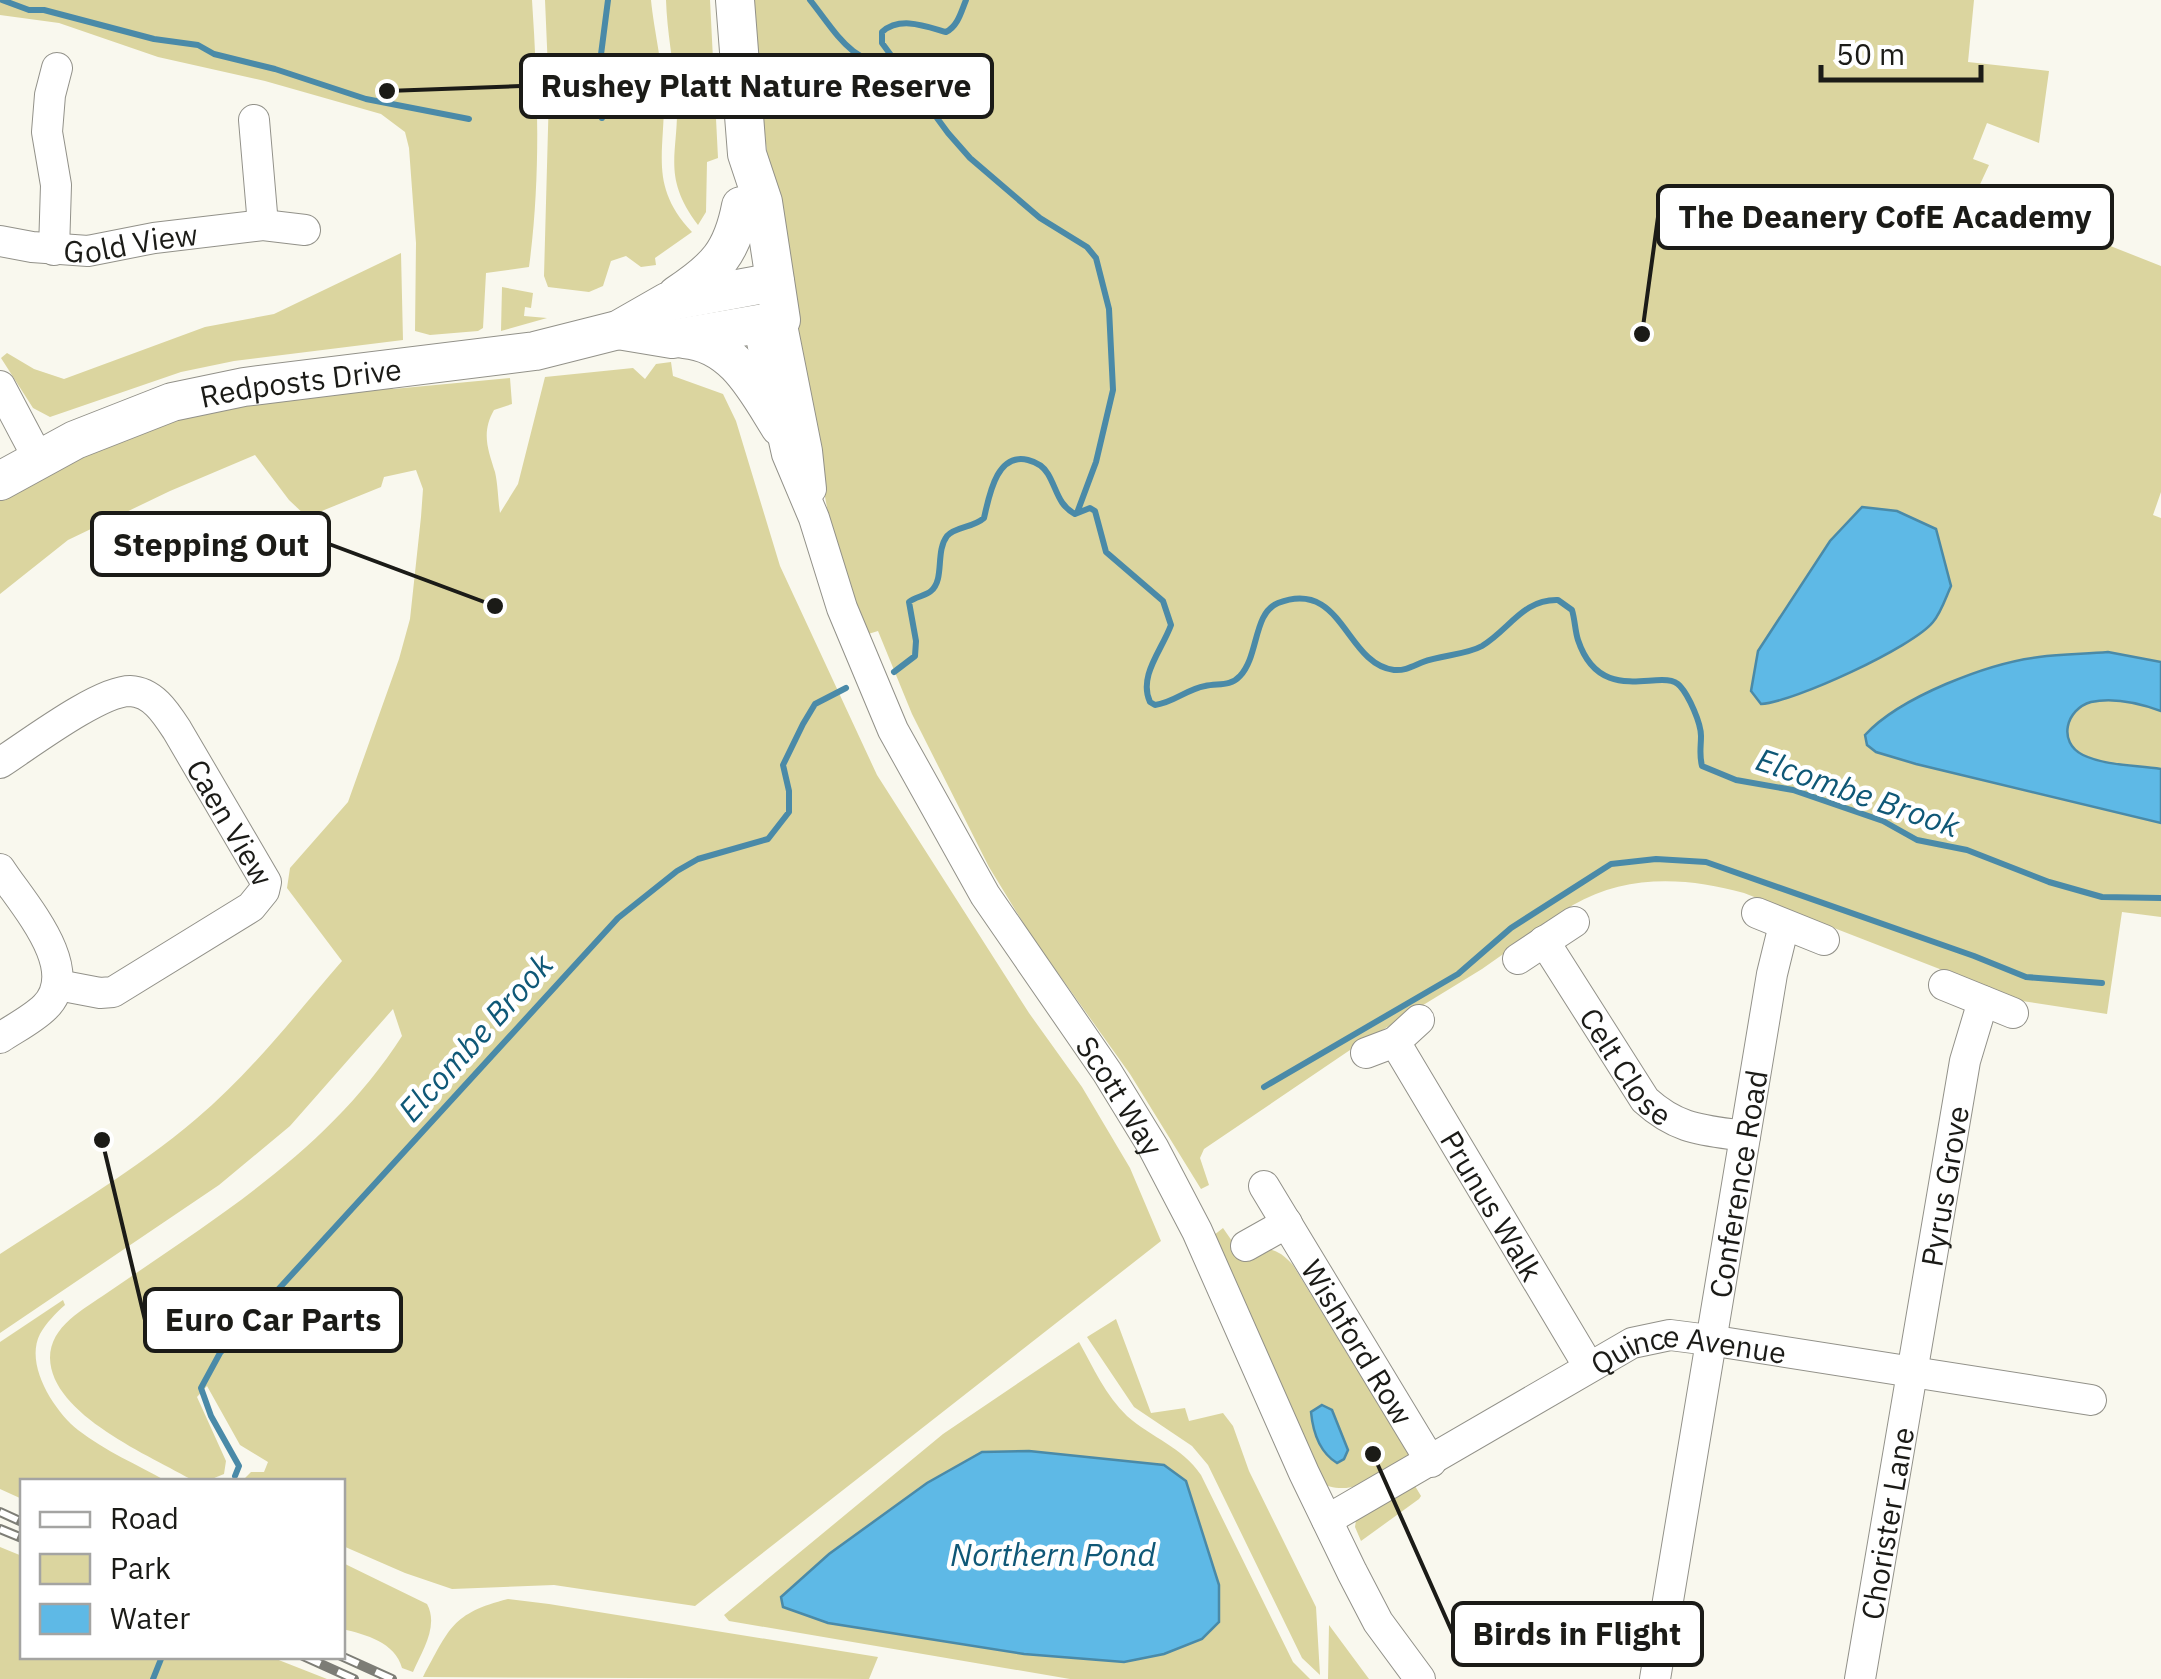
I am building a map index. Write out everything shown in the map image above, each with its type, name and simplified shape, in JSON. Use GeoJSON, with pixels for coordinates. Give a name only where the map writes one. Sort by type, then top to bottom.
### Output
{"type":"FeatureCollection","features":[{"type":"Feature","properties":{"kind":"main road"},"geometry":{"type":"LineString","coordinates":[[735,0],[747,154],[763,202],[763,283]]}},
{"type":"Feature","properties":{"kind":"main road"},"geometry":{"type":"LineString","coordinates":[[747,154],[740,186],[741,206],[770,322]]}},
{"type":"Feature","properties":{"kind":"main road"},"geometry":{"type":"LineString","coordinates":[[741,206],[735,236],[724,256],[669,320],[731,358],[780,427]]}},
{"type":"Feature","properties":{"kind":"main road","name":"Redposts Drive"},"geometry":{"type":"LineString","coordinates":[[0,481],[38,458],[113,423],[195,397],[394,367],[506,356],[669,320],[763,283]]}},
{"type":"Feature","properties":{"kind":"main road","name":"Redposts Drive"},"geometry":{"type":"LineString","coordinates":[[669,320],[770,322]]}},
{"type":"Feature","properties":{"kind":"street"},"geometry":{"type":"LineString","coordinates":[[54,250],[56,185],[47,132],[57,68]]}},
{"type":"Feature","properties":{"kind":"street"},"geometry":{"type":"LineString","coordinates":[[263,128],[264,225]]}},
{"type":"Feature","properties":{"kind":"street","name":"Gold View"},"geometry":{"type":"LineString","coordinates":[[0,240],[54,250],[88,251],[154,238],[264,225],[305,230]]}},
{"type":"Feature","properties":{"kind":"street","name":"Scott Way"},"geometry":{"type":"LineString","coordinates":[[770,322],[786,454],[814,518],[855,642],[912,767],[985,895],[1108,1072],[1153,1147],[1206,1250],[1327,1520],[1378,1622],[1420,1679]]}},
{"type":"Feature","properties":{"kind":"street","name":"Scott Way"},"geometry":{"type":"LineString","coordinates":[[770,322],[808,450],[814,518]]}},
{"type":"Feature","properties":{"kind":"street"},"geometry":{"type":"LineString","coordinates":[[0,386],[38,458]]}},
{"type":"Feature","properties":{"kind":"street","name":"Caen View"},"geometry":{"type":"LineString","coordinates":[[0,763],[100,700],[130,691],[143,694],[162,708],[178,730],[266,882],[264,892],[251,907],[125,987],[100,993],[58,985]]}},
{"type":"Feature","properties":{"kind":"street"},"geometry":{"type":"LineString","coordinates":[[0,869],[50,946],[56,959],[58,985],[47,1006],[0,1038]]}},
{"type":"Feature","properties":{"kind":"street","name":"Conference Road"},"geometry":{"type":"LineString","coordinates":[[1656,1679],[1772,974],[1770,919],[1824,940]]}},
{"type":"Feature","properties":{"kind":"street"},"geometry":{"type":"LineString","coordinates":[[1518,959],[1574,922]]}},
{"type":"Feature","properties":{"kind":"street","name":"Celt Close"},"geometry":{"type":"LineString","coordinates":[[1544,941],[1645,1100],[1666,1119],[1679,1124],[1745,1136]]}},
{"type":"Feature","properties":{"kind":"street"},"geometry":{"type":"LineString","coordinates":[[1944,984],[2013,1012]]}},
{"type":"Feature","properties":{"kind":"street","name":"Pyrus Grove"},"geometry":{"type":"LineString","coordinates":[[1912,1371],[1964,1061],[1983,1001]]}},
{"type":"Feature","properties":{"kind":"street","name":"Prunus Walk"},"geometry":{"type":"LineString","coordinates":[[1419,1020],[1380,1048],[1589,1367]]}},
{"type":"Feature","properties":{"kind":"street","name":"Wishford Row"},"geometry":{"type":"LineString","coordinates":[[1264,1186],[1431,1462]]}},
{"type":"Feature","properties":{"kind":"street"},"geometry":{"type":"LineString","coordinates":[[1246,1246],[1287,1223]]}},
{"type":"Feature","properties":{"kind":"street","name":"Quince Avenue"},"geometry":{"type":"LineString","coordinates":[[1327,1520],[1589,1367],[1632,1343],[1652,1337],[1709,1340],[2091,1400]]}},
{"type":"Feature","properties":{"kind":"street","name":"Chorister Lane"},"geometry":{"type":"LineString","coordinates":[[1860,1679],[1912,1371]]}},
{"type":"Feature","properties":{"kind":"green space"},"geometry":{"type":"Polygon","coordinates":[[[0,0],[532,0],[537,134],[529,267],[486,273],[483,328],[478,331],[430,335],[415,331],[416,243],[405,132],[381,114],[265,81],[158,57],[59,23],[0,15],[0,0]]]}},
{"type":"Feature","properties":{"kind":"green space"},"geometry":{"type":"Polygon","coordinates":[[[545,0],[651,0],[664,89],[662,170],[670,200],[692,232],[655,258],[656,265],[641,267],[626,256],[611,261],[603,286],[589,292],[548,287],[544,276],[549,93],[545,0]]]}},
{"type":"Feature","properties":{"kind":"green space"},"geometry":{"type":"Polygon","coordinates":[[[666,0],[710,0],[718,158],[707,162],[706,212],[698,225],[675,175],[676,92],[666,0]]]}},
{"type":"Feature","properties":{"kind":"green space"},"geometry":{"type":"Polygon","coordinates":[[[750,0],[1974,0],[1968,62],[2049,71],[2039,143],[1987,123],[1973,159],[1989,165],[1976,193],[2161,266],[2161,492],[2153,515],[2161,518],[2161,917],[2122,912],[2107,1014],[2022,1001],[1744,893],[1701,884],[1635,883],[1573,905],[1482,969],[1353,1048],[1204,1149],[1200,1158],[1209,1185],[1201,1189],[1130,1074],[1030,934],[989,867],[912,714],[878,631],[865,635],[832,534],[777,242],[750,0]]]}},
{"type":"Feature","properties":{"kind":"green space"},"geometry":{"type":"Polygon","coordinates":[[[401,253],[403,340],[234,361],[181,372],[50,417],[33,408],[1,358],[7,353],[34,369],[64,379],[205,327],[274,314],[401,253]]]}},
{"type":"Feature","properties":{"kind":"green space"},"geometry":{"type":"Polygon","coordinates":[[[502,287],[533,293],[531,308],[525,307],[524,316],[547,318],[501,331],[502,287]]]}},
{"type":"Feature","properties":{"kind":"green space"},"geometry":{"type":"Polygon","coordinates":[[[671,362],[673,376],[723,394],[736,421],[780,566],[877,775],[1029,1013],[1082,1087],[1130,1168],[1161,1241],[695,1606],[554,1585],[452,1589],[405,1573],[345,1547],[345,1479],[244,1479],[251,1472],[264,1472],[268,1462],[240,1445],[207,1386],[197,1397],[226,1461],[224,1474],[212,1479],[190,1479],[106,1432],[67,1398],[55,1379],[50,1358],[52,1347],[70,1320],[229,1209],[305,1148],[340,1114],[402,1036],[393,1009],[290,1126],[219,1185],[0,1333],[0,1254],[125,1173],[196,1119],[254,1063],[342,961],[287,888],[290,868],[348,802],[399,659],[410,619],[423,489],[416,470],[384,477],[381,487],[307,517],[255,455],[68,540],[0,594],[0,499],[83,451],[198,410],[391,383],[393,389],[510,378],[512,404],[494,410],[487,434],[500,513],[518,484],[545,377],[633,368],[645,379],[656,364],[671,362]]]}},
{"type":"Feature","properties":{"kind":"green space"},"geometry":{"type":"Polygon","coordinates":[[[1223,1228],[1241,1254],[1269,1249],[1293,1265],[1411,1458],[1354,1487],[1318,1481],[1209,1239],[1223,1228]]]}},
{"type":"Feature","properties":{"kind":"green space"},"geometry":{"type":"Polygon","coordinates":[[[63,1300],[65,1305],[45,1326],[36,1346],[44,1387],[69,1422],[88,1438],[162,1479],[20,1479],[20,1498],[0,1489],[0,1342],[63,1300]]]}},
{"type":"Feature","properties":{"kind":"green space"},"geometry":{"type":"Polygon","coordinates":[[[1116,1319],[1151,1413],[1185,1408],[1189,1421],[1223,1413],[1233,1426],[1249,1471],[1316,1607],[1320,1675],[1302,1658],[1208,1465],[1192,1446],[1134,1407],[1087,1337],[1116,1319]]]}},
{"type":"Feature","properties":{"kind":"green space"},"geometry":{"type":"Polygon","coordinates":[[[1079,1342],[1119,1408],[1185,1457],[1201,1475],[1293,1662],[1310,1679],[1070,1679],[729,1621],[724,1615],[943,1434],[1079,1342]],[[1029,1451],[982,1452],[1219,1585],[1186,1481],[1165,1465],[1029,1451]]]}},
{"type":"Feature","properties":{"kind":"green space"},"geometry":{"type":"Polygon","coordinates":[[[1412,1481],[1419,1499],[1361,1541],[1356,1520],[1412,1481]]]}},
{"type":"Feature","properties":{"kind":"green space"},"geometry":{"type":"Polygon","coordinates":[[[0,1547],[20,1555],[20,1659],[276,1659],[327,1679],[0,1679],[0,1547]]]}},
{"type":"Feature","properties":{"kind":"green space"},"geometry":{"type":"Polygon","coordinates":[[[345,1564],[427,1604],[430,1630],[413,1672],[402,1668],[386,1646],[345,1630],[345,1564]]]}},
{"type":"Feature","properties":{"kind":"green space"},"geometry":{"type":"Polygon","coordinates":[[[508,1599],[878,1657],[869,1679],[423,1677],[454,1625],[475,1610],[508,1599]]]}},
{"type":"Feature","properties":{"kind":"green space"},"geometry":{"type":"Polygon","coordinates":[[[1329,1625],[1369,1679],[1328,1679],[1329,1625]]]}},
{"type":"Feature","properties":{"kind":"water"},"geometry":{"type":"Polygon","coordinates":[[[1862,507],[1897,511],[1936,529],[1951,586],[1941,610],[1921,633],[1878,658],[1825,684],[1761,704],[1751,691],[1758,651],[1830,541],[1862,507]]]}},
{"type":"Feature","properties":{"kind":"water"},"geometry":{"type":"Polygon","coordinates":[[[2108,652],[2161,662],[2161,711],[2126,702],[2091,702],[2071,718],[2070,742],[2092,759],[2161,769],[2161,823],[1916,764],[1876,752],[1867,745],[1865,735],[1880,721],[1922,695],[1971,674],[2039,657],[2108,652]]]}},
{"type":"Feature","properties":{"kind":"water"},"geometry":{"type":"Polygon","coordinates":[[[1322,1405],[1332,1410],[1348,1450],[1337,1463],[1321,1448],[1313,1427],[1311,1412],[1322,1405]]]}},
{"type":"Feature","properties":{"kind":"water","name":"Northern Pond"},"geometry":{"type":"Polygon","coordinates":[[[1029,1451],[1164,1465],[1186,1481],[1219,1585],[1219,1622],[1202,1639],[1164,1654],[1124,1662],[1024,1654],[828,1623],[783,1607],[781,1597],[829,1554],[927,1483],[982,1452],[1029,1451]]]}},
{"type":"Feature","properties":{"kind":"waterway"},"geometry":{"type":"LineString","coordinates":[[2,0],[154,39],[198,45],[214,54],[366,99],[469,119]]}},
{"type":"Feature","properties":{"kind":"waterway"},"geometry":{"type":"LineString","coordinates":[[602,118],[599,70],[608,0]]}},
{"type":"Feature","properties":{"kind":"waterway"},"geometry":{"type":"LineString","coordinates":[[810,0],[857,54],[900,70]]}},
{"type":"Feature","properties":{"kind":"waterway"},"geometry":{"type":"LineString","coordinates":[[966,0],[956,22],[946,32],[897,24],[882,32],[882,43],[970,158],[1040,218],[1087,247],[1096,258],[1109,309],[1113,390],[1096,462],[1077,513]]}},
{"type":"Feature","properties":{"kind":"waterway","name":"Elcombe Brook"},"geometry":{"type":"LineString","coordinates":[[894,672],[915,656],[909,602],[935,586],[943,542],[955,530],[984,518],[1001,469],[1017,459],[1028,460],[1046,471],[1069,510],[1075,514],[1090,508],[1095,511],[1106,552],[1163,601],[1171,625],[1149,673],[1147,692],[1155,705],[1198,688],[1236,679],[1246,668],[1264,616],[1278,603],[1300,598],[1317,602],[1364,653],[1378,664],[1398,670],[1476,649],[1535,604],[1558,600],[1572,610],[1578,640],[1588,661],[1601,673],[1616,680],[1672,681],[1680,686],[1699,724],[1702,766],[1736,780],[1793,790],[1883,821],[1917,840],[1967,850],[2049,882],[2102,897],[2161,898]]}},
{"type":"Feature","properties":{"kind":"waterway","name":"Elcombe Brook"},"geometry":{"type":"LineString","coordinates":[[235,1476],[239,1466],[211,1416],[201,1388],[220,1353],[618,918],[698,859],[768,839],[789,812],[783,765],[803,724],[815,704],[846,688]]}},
{"type":"Feature","properties":{"kind":"waterway"},"geometry":{"type":"LineString","coordinates":[[1264,1087],[1458,974],[1511,928],[1611,864],[1656,859],[1706,862],[2026,977],[2102,983]]}},
{"type":"Feature","properties":{"kind":"waterway","name":"Elcombe Brook"},"geometry":{"type":"LineString","coordinates":[[153,1679],[161,1659]]}},
{"type":"Feature","properties":{"kind":"railway"},"geometry":{"type":"LineString","coordinates":[[0,1512],[20,1521]]}},
{"type":"Feature","properties":{"kind":"railway"},"geometry":{"type":"LineString","coordinates":[[0,1529],[20,1537]]}},
{"type":"Feature","properties":{"kind":"railway"},"geometry":{"type":"LineString","coordinates":[[345,1658],[392,1679]]}},
{"type":"Feature","properties":{"kind":"railway"},"geometry":{"type":"LineString","coordinates":[[310,1659],[354,1679]]}},
{"type":"Feature","properties":{"kind":"place","name":"Rushey Platt Nature Reserve"},"geometry":{"type":"Point","coordinates":[387,91]}},
{"type":"Feature","properties":{"kind":"place","name":"The Deanery CofE Academy"},"geometry":{"type":"Point","coordinates":[1642,334]}},
{"type":"Feature","properties":{"kind":"place","name":"Stepping Out"},"geometry":{"type":"Point","coordinates":[495,606]}},
{"type":"Feature","properties":{"kind":"place","name":"Euro Car Parts"},"geometry":{"type":"Point","coordinates":[102,1140]}},
{"type":"Feature","properties":{"kind":"place","name":"Birds in Flight"},"geometry":{"type":"Point","coordinates":[1373,1454]}}]}
